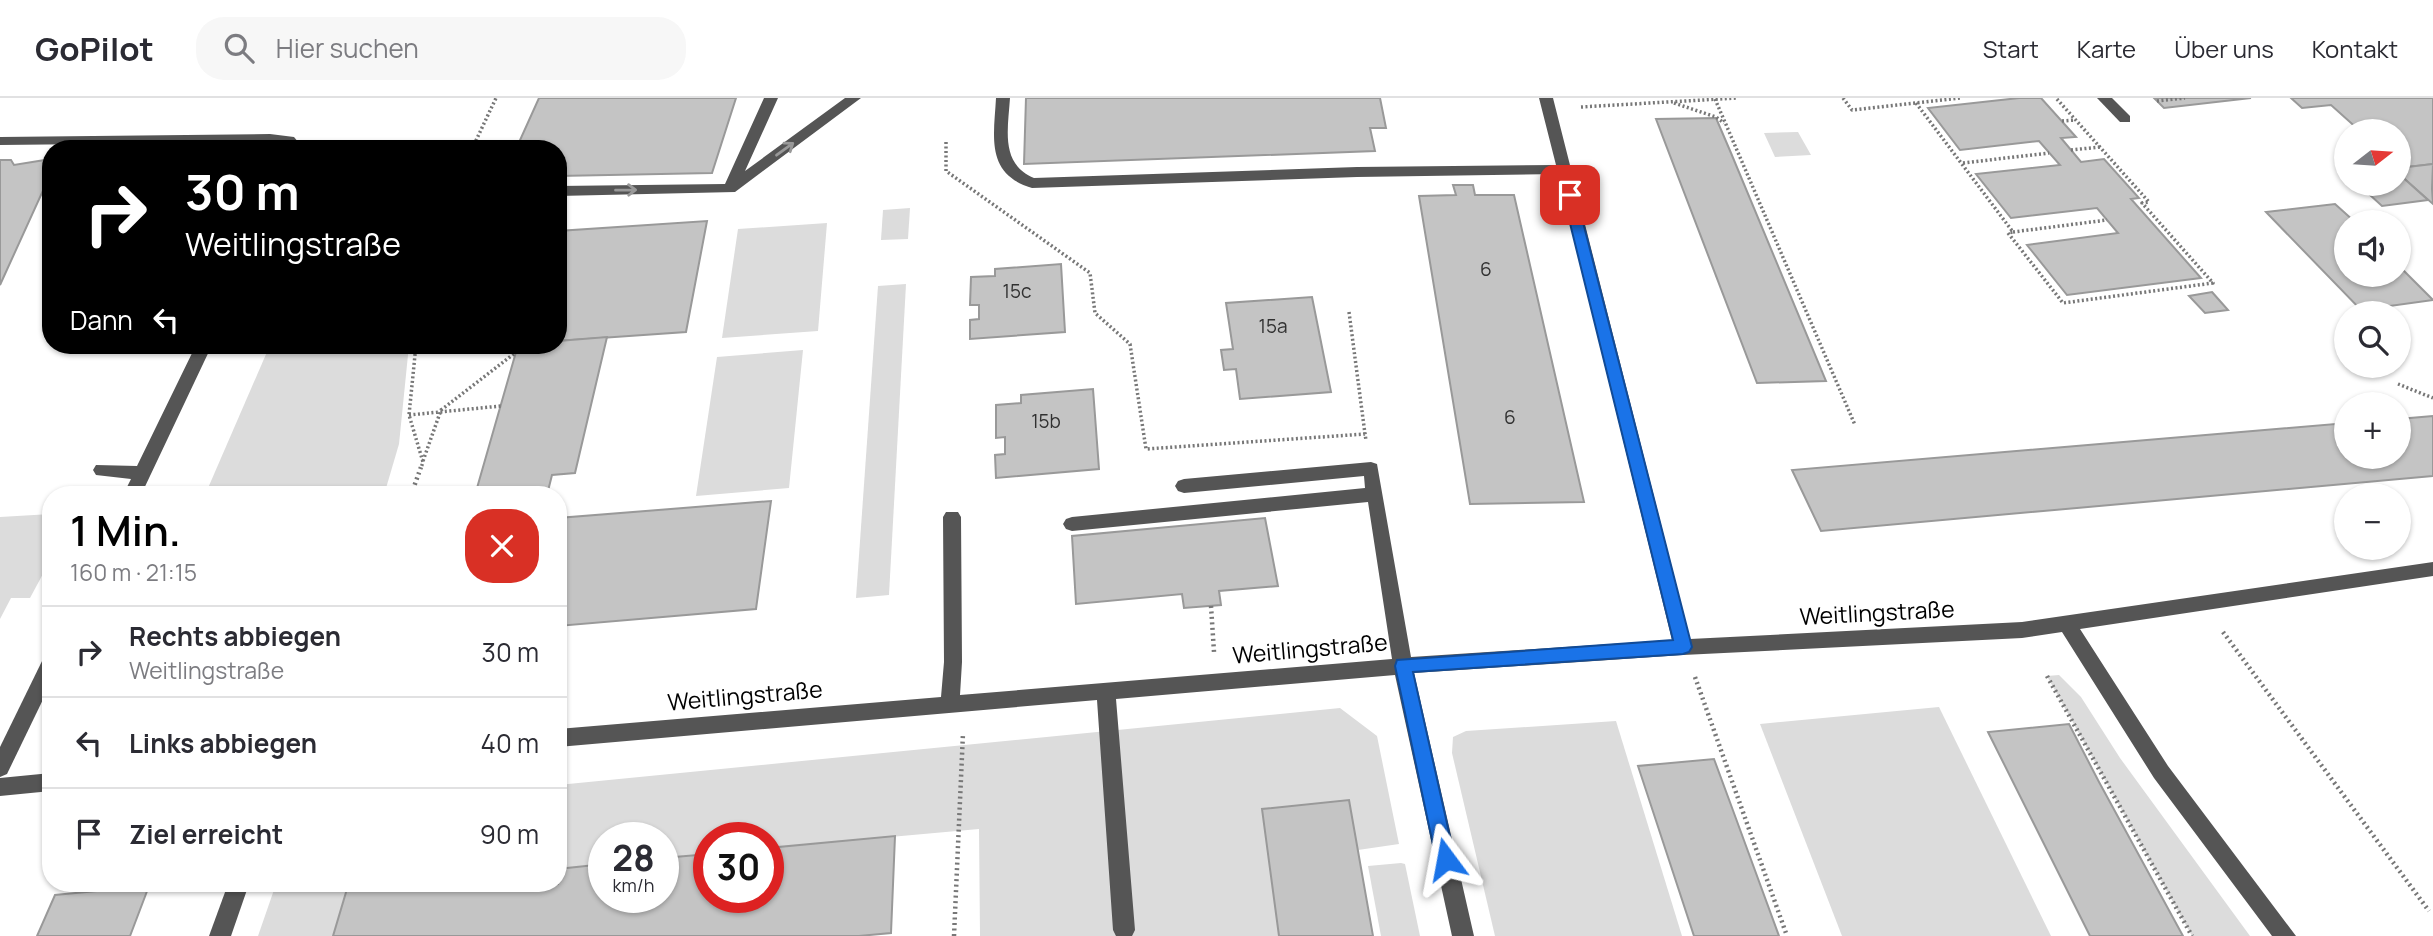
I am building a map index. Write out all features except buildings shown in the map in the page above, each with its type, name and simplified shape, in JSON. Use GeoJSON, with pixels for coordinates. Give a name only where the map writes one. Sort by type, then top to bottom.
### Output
{"type":"FeatureCollection","features":[{"type":"Feature","properties":{"kind":"street"},"geometry":{"type":"LineString","coordinates":[[730,189],[771,98]]}},
{"type":"Feature","properties":{"kind":"street"},"geometry":{"type":"LineString","coordinates":[[567,191],[730,189],[854,98]]}},
{"type":"Feature","properties":{"kind":"street"},"geometry":{"type":"LineString","coordinates":[[1003,98],[1000,150],[1003,162],[1014,175],[1032,183],[1357,172],[1563,169]]}},
{"type":"Feature","properties":{"kind":"street"},"geometry":{"type":"LineString","coordinates":[[1546,98],[1683,647]]}},
{"type":"Feature","properties":{"kind":"street"},"geometry":{"type":"LineString","coordinates":[[2104,98],[2125,119]]}},
{"type":"Feature","properties":{"kind":"street"},"geometry":{"type":"LineString","coordinates":[[135,140],[289,140]]}},
{"type":"Feature","properties":{"kind":"street"},"geometry":{"type":"LineString","coordinates":[[0,142],[42,141]]}},
{"type":"Feature","properties":{"kind":"street"},"geometry":{"type":"LineString","coordinates":[[136,486],[200,354]]}},
{"type":"Feature","properties":{"kind":"street"},"geometry":{"type":"LineString","coordinates":[[1184,486],[1370,469],[1403,666],[1463,936]]}},
{"type":"Feature","properties":{"kind":"street"},"geometry":{"type":"LineString","coordinates":[[102,470],[143,473]]}},
{"type":"Feature","properties":{"kind":"street"},"geometry":{"type":"LineString","coordinates":[[1072,524],[1376,494]]}},
{"type":"Feature","properties":{"kind":"street"},"geometry":{"type":"LineString","coordinates":[[952,517],[953,662],[957,702]]}},
{"type":"Feature","properties":{"kind":"street","name":"Weitlingstraße"},"geometry":{"type":"LineString","coordinates":[[567,737],[1403,666],[1683,647],[2022,630],[2433,569]]}},
{"type":"Feature","properties":{"kind":"street"},"geometry":{"type":"LineString","coordinates":[[2067,624],[2161,772],[2285,936]]}},
{"type":"Feature","properties":{"kind":"street"},"geometry":{"type":"LineString","coordinates":[[0,768],[42,682]]}},
{"type":"Feature","properties":{"kind":"street"},"geometry":{"type":"LineString","coordinates":[[1106,690],[1124,930]]}},
{"type":"Feature","properties":{"kind":"street"},"geometry":{"type":"LineString","coordinates":[[0,787],[42,783]]}},
{"type":"Feature","properties":{"kind":"street"},"geometry":{"type":"LineString","coordinates":[[220,936],[235,892]]}},
{"type":"Feature","properties":{"kind":"path"},"geometry":{"type":"LineString","coordinates":[[476,140],[496,98]]}},
{"type":"Feature","properties":{"kind":"path"},"geometry":{"type":"LineString","coordinates":[[1588,107],[1737,98]]}},
{"type":"Feature","properties":{"kind":"path"},"geometry":{"type":"LineString","coordinates":[[1843,98],[1852,110],[1960,98]]}},
{"type":"Feature","properties":{"kind":"path"},"geometry":{"type":"LineString","coordinates":[[2056,98],[2149,202],[2142,203],[2213,283],[2063,303],[2007,233],[2108,220]]}},
{"type":"Feature","properties":{"kind":"path"},"geometry":{"type":"LineString","coordinates":[[2157,101],[2186,98]]}},
{"type":"Feature","properties":{"kind":"path"},"geometry":{"type":"LineString","coordinates":[[1715,99],[1855,425]]}},
{"type":"Feature","properties":{"kind":"path"},"geometry":{"type":"LineString","coordinates":[[1670,102],[1716,117],[1725,124]]}},
{"type":"Feature","properties":{"kind":"path"},"geometry":{"type":"LineString","coordinates":[[1916,103],[1963,163]]}},
{"type":"Feature","properties":{"kind":"path"},"geometry":{"type":"LineString","coordinates":[[2062,121],[2076,120]]}},
{"type":"Feature","properties":{"kind":"path"},"geometry":{"type":"LineString","coordinates":[[946,142],[946,171],[1090,273],[1095,313],[1130,344],[1146,449],[1365,434]]}},
{"type":"Feature","properties":{"kind":"path"},"geometry":{"type":"LineString","coordinates":[[2071,150],[2100,147]]}},
{"type":"Feature","properties":{"kind":"path"},"geometry":{"type":"LineString","coordinates":[[2013,232],[1959,163],[2049,153]]}},
{"type":"Feature","properties":{"kind":"path"},"geometry":{"type":"LineString","coordinates":[[1349,312],[1370,469]]}},
{"type":"Feature","properties":{"kind":"path"},"geometry":{"type":"LineString","coordinates":[[415,354],[409,415],[423,462]]}},
{"type":"Feature","properties":{"kind":"path"},"geometry":{"type":"LineString","coordinates":[[414,486],[441,410],[514,354]]}},
{"type":"Feature","properties":{"kind":"path"},"geometry":{"type":"LineString","coordinates":[[2399,384],[2433,398]]}},
{"type":"Feature","properties":{"kind":"path"},"geometry":{"type":"LineString","coordinates":[[409,415],[500,405]]}},
{"type":"Feature","properties":{"kind":"path"},"geometry":{"type":"LineString","coordinates":[[2201,604],[2429,911]]}},
{"type":"Feature","properties":{"kind":"path"},"geometry":{"type":"LineString","coordinates":[[1211,606],[1212,623]]}},
{"type":"Feature","properties":{"kind":"path"},"geometry":{"type":"LineString","coordinates":[[1683,647],[1787,936]]}},
{"type":"Feature","properties":{"kind":"path"},"geometry":{"type":"LineString","coordinates":[[2047,676],[2192,936]]}},
{"type":"Feature","properties":{"kind":"path"},"geometry":{"type":"LineString","coordinates":[[954,936],[957,702]]}},
{"type":"Feature","properties":{"kind":"shaded area"},"geometry":{"type":"Polygon","coordinates":[[[1798,132],[1811,155],[1775,157],[1764,133],[1798,132]]]}},
{"type":"Feature","properties":{"kind":"shaded area"},"geometry":{"type":"Polygon","coordinates":[[[910,208],[908,239],[881,240],[883,210],[910,208]]]}},
{"type":"Feature","properties":{"kind":"shaded area"},"geometry":{"type":"Polygon","coordinates":[[[827,223],[818,331],[722,338],[738,229],[827,223]]]}},
{"type":"Feature","properties":{"kind":"shaded area"},"geometry":{"type":"Polygon","coordinates":[[[906,284],[889,595],[856,598],[878,286],[906,284]]]}},
{"type":"Feature","properties":{"kind":"shaded area"},"geometry":{"type":"Polygon","coordinates":[[[803,350],[789,488],[696,496],[717,357],[803,350]]]}},
{"type":"Feature","properties":{"kind":"shaded area"},"geometry":{"type":"Polygon","coordinates":[[[266,354],[408,354],[399,444],[387,486],[209,486],[266,354]]]}},
{"type":"Feature","properties":{"kind":"shaded area"},"geometry":{"type":"Polygon","coordinates":[[[42,515],[42,576],[30,598],[11,598],[0,619],[0,517],[42,515]]]}},
{"type":"Feature","properties":{"kind":"shaded area"},"geometry":{"type":"Polygon","coordinates":[[[2059,675],[2081,697],[2120,758],[2250,936],[2192,936],[2047,676],[2059,675]]]}},
{"type":"Feature","properties":{"kind":"shaded area"},"geometry":{"type":"Polygon","coordinates":[[[1939,707],[2051,936],[1842,936],[1760,724],[1939,707]]]}},
{"type":"Feature","properties":{"kind":"shaded area"},"geometry":{"type":"Polygon","coordinates":[[[1340,708],[1377,736],[1399,844],[1358,850],[1349,800],[1262,809],[1279,936],[980,936],[979,829],[784,847],[784,822],[693,822],[693,855],[679,857],[679,822],[588,822],[588,866],[567,868],[567,784],[1340,708]]]}},
{"type":"Feature","properties":{"kind":"shaded area"},"geometry":{"type":"Polygon","coordinates":[[[1616,721],[1682,936],[1495,936],[1452,753],[1453,737],[1466,731],[1616,721]]]}},
{"type":"Feature","properties":{"kind":"shaded area"},"geometry":{"type":"Polygon","coordinates":[[[1405,864],[1420,936],[1381,936],[1368,866],[1405,864]]]}},
{"type":"Feature","properties":{"kind":"shaded area"},"geometry":{"type":"Polygon","coordinates":[[[273,892],[346,892],[333,936],[258,936],[273,892]]]}},
{"type":"Feature","properties":{"kind":"route"},"geometry":{"type":"LineString","coordinates":[[1446,859],[1403,666],[1683,647],[1570,195]]}}]}
